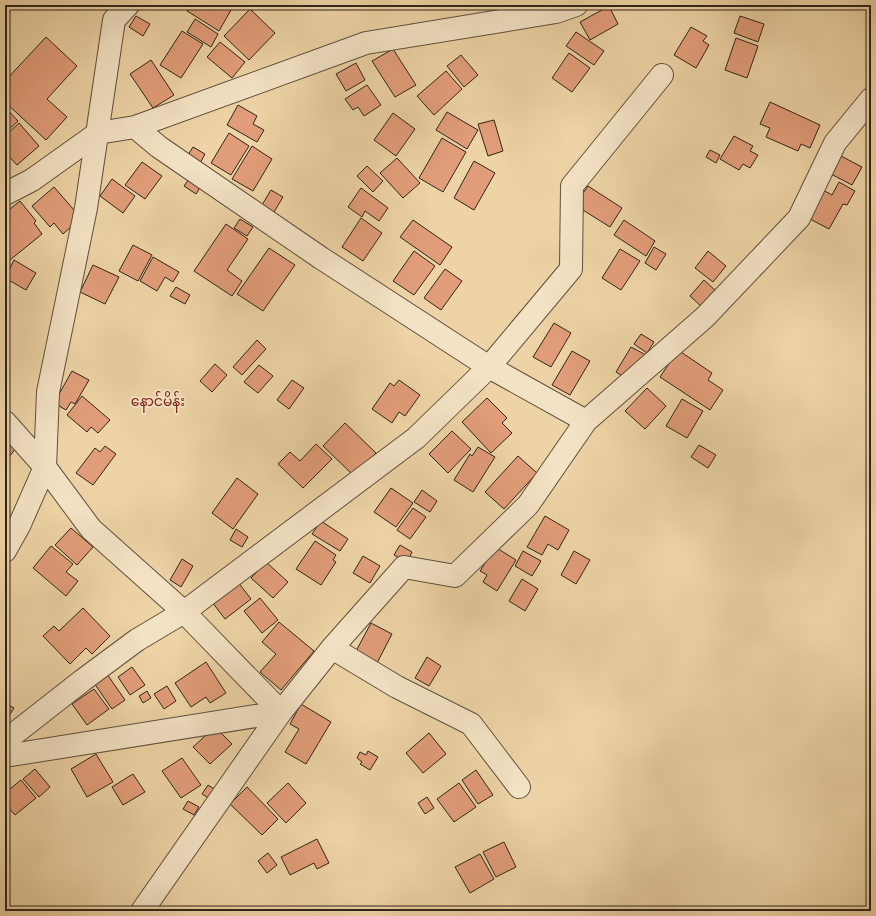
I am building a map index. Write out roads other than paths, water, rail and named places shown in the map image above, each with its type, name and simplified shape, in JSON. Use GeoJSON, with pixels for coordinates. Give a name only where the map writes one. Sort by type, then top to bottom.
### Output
{"type":"FeatureCollection","features":[{"type":"Feature","properties":{"kind":"street"},"geometry":{"type":"LineString","coordinates":[[5,551],[19,526],[46,467],[48,392],[86,208],[114,20],[128,5]]}},
{"type":"Feature","properties":{"kind":"street"},"geometry":{"type":"LineString","coordinates":[[5,194],[32,180],[98,133],[135,126],[366,44],[556,12],[576,5]]}},
{"type":"Feature","properties":{"kind":"street"},"geometry":{"type":"LineString","coordinates":[[5,741],[137,640],[184,612],[416,438],[489,367],[571,269],[572,186],[662,75]]}},
{"type":"Feature","properties":{"kind":"street"},"geometry":{"type":"LineString","coordinates":[[142,911],[281,712],[332,648],[404,567],[455,576],[528,505],[586,421],[705,317],[799,218],[835,143],[871,99]]}},
{"type":"Feature","properties":{"kind":"street"},"geometry":{"type":"LineString","coordinates":[[135,126],[158,147],[308,249],[489,367],[586,421]]}},
{"type":"Feature","properties":{"kind":"street"},"geometry":{"type":"LineString","coordinates":[[5,422],[46,467],[91,529],[184,612],[281,712]]}},
{"type":"Feature","properties":{"kind":"street"},"geometry":{"type":"LineString","coordinates":[[332,648],[397,687],[471,724],[519,787]]}},
{"type":"Feature","properties":{"kind":"street"},"geometry":{"type":"LineString","coordinates":[[5,756],[281,712]]}},
{"type":"Feature","properties":{"kind":"district","name":"နောင်မိန်း"},"geometry":{"type":"Point","coordinates":[158,401]}}]}
